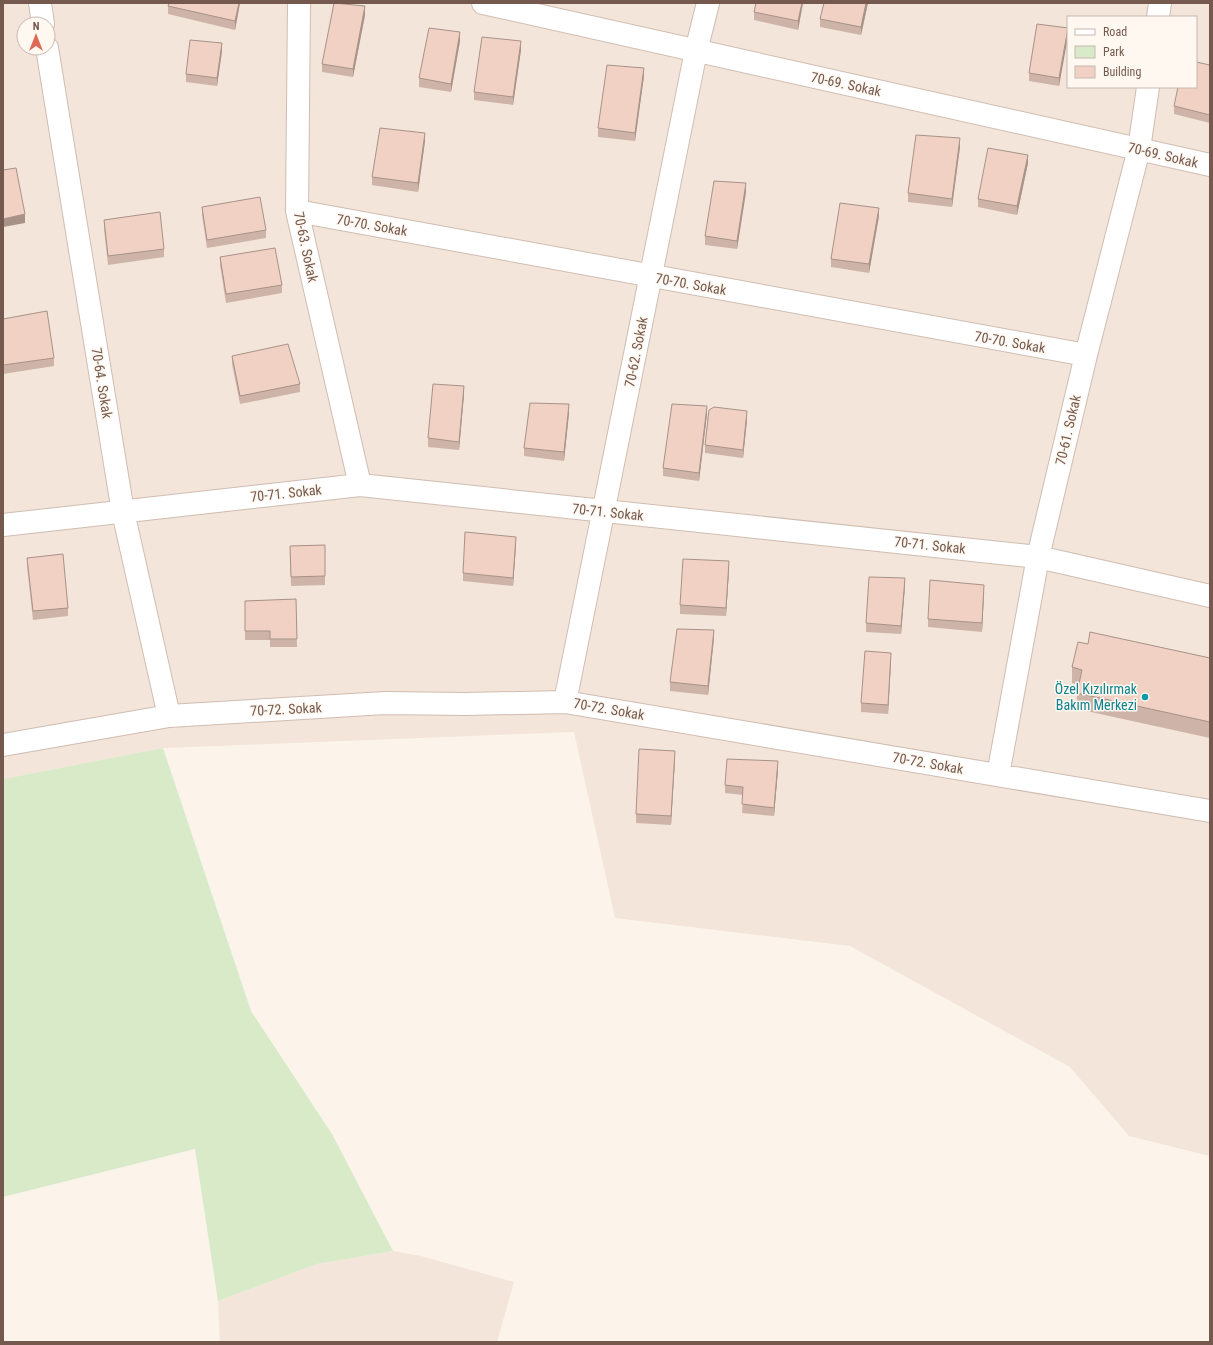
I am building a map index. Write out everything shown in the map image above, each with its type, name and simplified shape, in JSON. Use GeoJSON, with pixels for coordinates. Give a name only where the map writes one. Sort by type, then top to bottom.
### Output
{"type":"FeatureCollection","features":[{"type":"Feature","properties":{"kind":"street"},"geometry":{"type":"LineString","coordinates":[[40,3],[42,16]]}},
{"type":"Feature","properties":{"kind":"street","name":"70-63. Sokak"},"geometry":{"type":"LineString","coordinates":[[298,3],[297,212],[360,485]]}},
{"type":"Feature","properties":{"kind":"street","name":"70-69. Sokak"},"geometry":{"type":"LineString","coordinates":[[483,3],[1210,166]]}},
{"type":"Feature","properties":{"kind":"street","name":"70-62. Sokak"},"geometry":{"type":"LineString","coordinates":[[565,702],[696,51],[708,3]]}},
{"type":"Feature","properties":{"kind":"street"},"geometry":{"type":"LineString","coordinates":[[1158,16],[1160,3]]}},
{"type":"Feature","properties":{"kind":"street","name":"70-64. Sokak"},"geometry":{"type":"LineString","coordinates":[[48,56],[123,512],[169,716]]}},
{"type":"Feature","properties":{"kind":"street","name":"70-61. Sokak"},"geometry":{"type":"LineString","coordinates":[[998,775],[1038,556],[1086,355],[1139,149],[1148,88]]}},
{"type":"Feature","properties":{"kind":"street","name":"70-70. Sokak"},"geometry":{"type":"LineString","coordinates":[[297,212],[1086,355]]}},
{"type":"Feature","properties":{"kind":"street","name":"70-71. Sokak"},"geometry":{"type":"LineString","coordinates":[[3,525],[360,485],[1038,556],[1210,596]]}},
{"type":"Feature","properties":{"kind":"street","name":"70-72. Sokak"},"geometry":{"type":"LineString","coordinates":[[3,745],[169,716],[385,703],[465,704],[565,702],[1210,811]]}},
{"type":"Feature","properties":{"kind":"shaded area"},"geometry":{"type":"Polygon","coordinates":[[[3,3],[1210,3],[1210,1156],[1129,1136],[1070,1067],[850,946],[615,918],[574,732],[163,748],[3,779],[3,3]]]}},
{"type":"Feature","properties":{"kind":"shaded area"},"geometry":{"type":"Polygon","coordinates":[[[393,1251],[421,1256],[514,1282],[497,1342],[220,1342],[218,1301],[317,1264],[393,1251]]]}},
{"type":"Feature","properties":{"kind":"green space"},"geometry":{"type":"Polygon","coordinates":[[[163,748],[251,1011],[332,1134],[393,1251],[317,1264],[218,1301],[195,1149],[3,1197],[3,779],[163,748]]]}},
{"type":"Feature","properties":{"kind":"building"},"geometry":{"type":"Polygon","coordinates":[[[169,3],[239,3],[235,21],[168,6],[169,3]]]}},
{"type":"Feature","properties":{"kind":"building"},"geometry":{"type":"Polygon","coordinates":[[[334,3],[365,6],[353,69],[322,64],[334,3]]]}},
{"type":"Feature","properties":{"kind":"building"},"geometry":{"type":"Polygon","coordinates":[[[756,3],[802,3],[798,21],[754,12],[756,3]]]}},
{"type":"Feature","properties":{"kind":"building"},"geometry":{"type":"Polygon","coordinates":[[[824,3],[866,3],[861,27],[820,19],[824,3]]]}},
{"type":"Feature","properties":{"kind":"building"},"geometry":{"type":"Polygon","coordinates":[[[1037,24],[1067,28],[1059,78],[1029,73],[1037,24]]]}},
{"type":"Feature","properties":{"kind":"building"},"geometry":{"type":"Polygon","coordinates":[[[429,28],[460,32],[451,84],[419,78],[429,28]]]}},
{"type":"Feature","properties":{"kind":"building"},"geometry":{"type":"Polygon","coordinates":[[[482,37],[521,41],[513,97],[474,92],[482,37]]]}},
{"type":"Feature","properties":{"kind":"building"},"geometry":{"type":"Polygon","coordinates":[[[190,40],[222,43],[217,78],[186,74],[190,40]]]}},
{"type":"Feature","properties":{"kind":"building"},"geometry":{"type":"Polygon","coordinates":[[[1197,62],[1210,65],[1210,115],[1174,106],[1178,88],[1197,88],[1197,62]]]}},
{"type":"Feature","properties":{"kind":"building"},"geometry":{"type":"Polygon","coordinates":[[[607,65],[644,68],[635,133],[598,128],[607,65]]]}},
{"type":"Feature","properties":{"kind":"building"},"geometry":{"type":"Polygon","coordinates":[[[380,128],[425,133],[418,183],[372,177],[380,128]]]}},
{"type":"Feature","properties":{"kind":"building"},"geometry":{"type":"Polygon","coordinates":[[[916,135],[960,138],[952,199],[908,193],[916,135]]]}},
{"type":"Feature","properties":{"kind":"building"},"geometry":{"type":"Polygon","coordinates":[[[988,148],[1028,155],[1017,206],[978,199],[988,148]]]}},
{"type":"Feature","properties":{"kind":"building"},"geometry":{"type":"Polygon","coordinates":[[[16,168],[25,214],[3,219],[3,170],[16,168]]]}},
{"type":"Feature","properties":{"kind":"building"},"geometry":{"type":"Polygon","coordinates":[[[714,181],[746,183],[737,241],[705,236],[714,181]]]}},
{"type":"Feature","properties":{"kind":"building"},"geometry":{"type":"Polygon","coordinates":[[[260,197],[266,230],[207,240],[202,207],[260,197]]]}},
{"type":"Feature","properties":{"kind":"building"},"geometry":{"type":"Polygon","coordinates":[[[840,203],[879,208],[869,264],[831,259],[840,203]]]}},
{"type":"Feature","properties":{"kind":"building"},"geometry":{"type":"Polygon","coordinates":[[[160,212],[164,249],[108,256],[104,220],[160,212]]]}},
{"type":"Feature","properties":{"kind":"building"},"geometry":{"type":"Polygon","coordinates":[[[275,248],[282,285],[226,294],[220,257],[275,248]]]}},
{"type":"Feature","properties":{"kind":"building"},"geometry":{"type":"Polygon","coordinates":[[[47,311],[54,358],[3,365],[3,319],[47,311]]]}},
{"type":"Feature","properties":{"kind":"building"},"geometry":{"type":"Polygon","coordinates":[[[288,344],[300,384],[240,396],[232,356],[288,344]]]}},
{"type":"Feature","properties":{"kind":"building"},"geometry":{"type":"Polygon","coordinates":[[[433,384],[464,386],[459,442],[428,438],[433,384]]]}},
{"type":"Feature","properties":{"kind":"building"},"geometry":{"type":"Polygon","coordinates":[[[530,403],[569,404],[564,452],[524,448],[530,403]]]}},
{"type":"Feature","properties":{"kind":"building"},"geometry":{"type":"Polygon","coordinates":[[[672,404],[707,406],[699,473],[663,468],[672,404]]]}},
{"type":"Feature","properties":{"kind":"building"},"geometry":{"type":"Polygon","coordinates":[[[714,407],[747,411],[743,450],[705,445],[709,410],[714,407]]]}},
{"type":"Feature","properties":{"kind":"building"},"geometry":{"type":"Polygon","coordinates":[[[465,532],[516,537],[513,578],[463,573],[465,532]]]}},
{"type":"Feature","properties":{"kind":"building"},"geometry":{"type":"Polygon","coordinates":[[[325,545],[325,576],[291,577],[290,546],[325,545]]]}},
{"type":"Feature","properties":{"kind":"building"},"geometry":{"type":"Polygon","coordinates":[[[63,554],[68,608],[33,611],[27,558],[63,554]]]}},
{"type":"Feature","properties":{"kind":"building"},"geometry":{"type":"Polygon","coordinates":[[[683,559],[729,561],[726,608],[680,605],[683,559]]]}},
{"type":"Feature","properties":{"kind":"building"},"geometry":{"type":"Polygon","coordinates":[[[869,577],[905,578],[901,626],[866,623],[869,577]]]}},
{"type":"Feature","properties":{"kind":"building"},"geometry":{"type":"Polygon","coordinates":[[[930,580],[984,585],[982,623],[928,619],[930,580]]]}},
{"type":"Feature","properties":{"kind":"building"},"geometry":{"type":"Polygon","coordinates":[[[296,599],[297,639],[270,639],[270,631],[245,631],[245,601],[296,599]]]}},
{"type":"Feature","properties":{"kind":"building"},"geometry":{"type":"Polygon","coordinates":[[[677,629],[714,630],[708,686],[670,682],[677,629]]]}},
{"type":"Feature","properties":{"kind":"building","name":"Özel Kızılırmak Bakım Merkezi"},"geometry":{"type":"Polygon","coordinates":[[[1090,632],[1210,658],[1210,722],[1077,693],[1082,670],[1072,667],[1078,642],[1088,644],[1090,632]]]}},
{"type":"Feature","properties":{"kind":"building"},"geometry":{"type":"Polygon","coordinates":[[[865,651],[891,653],[888,705],[861,703],[865,651]]]}},
{"type":"Feature","properties":{"kind":"building"},"geometry":{"type":"Polygon","coordinates":[[[639,749],[675,751],[671,816],[636,814],[639,749]]]}},
{"type":"Feature","properties":{"kind":"building"},"geometry":{"type":"Polygon","coordinates":[[[727,759],[778,761],[774,808],[742,804],[743,787],[725,785],[727,759]]]}},
{"type":"Feature","properties":{"kind":"place","name":"Özel Kızılırmak Bakım Merkezi"},"geometry":{"type":"Point","coordinates":[1145,697]}}]}
